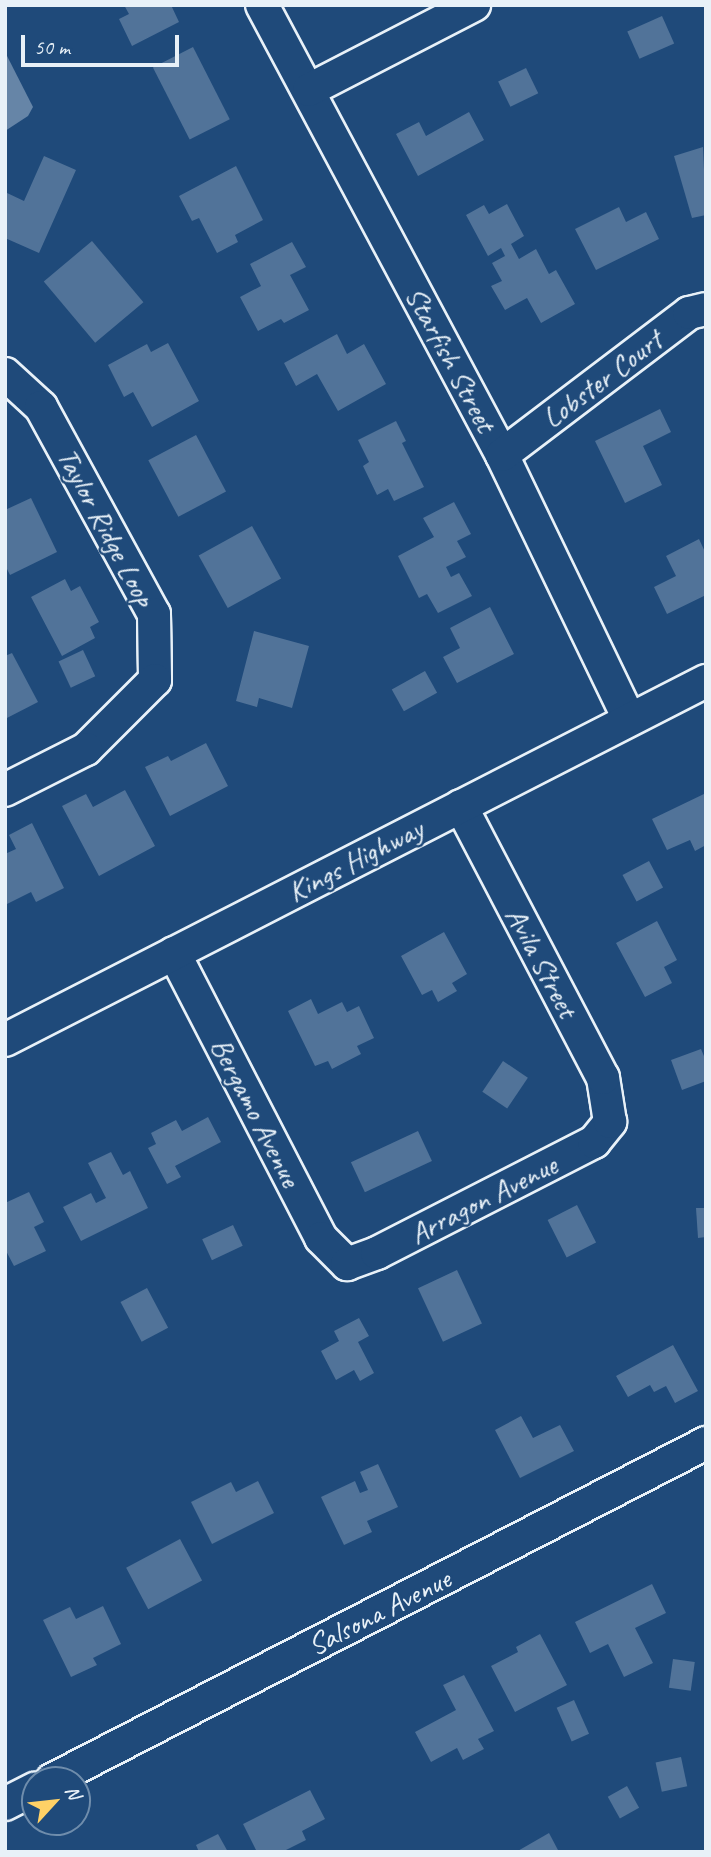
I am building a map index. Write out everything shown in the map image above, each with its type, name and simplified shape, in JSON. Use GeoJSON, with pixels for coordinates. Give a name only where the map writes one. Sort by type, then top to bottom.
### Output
{"type":"FeatureCollection","features":[{"type":"Feature","properties":{"kind":"street","name":"Starfish Street"},"geometry":{"type":"LineString","coordinates":[[262,5],[502,456],[628,719]]}},
{"type":"Feature","properties":{"kind":"street"},"geometry":{"type":"LineString","coordinates":[[309,90],[474,5]]}},
{"type":"Feature","properties":{"kind":"street","name":"Lobster Court"},"geometry":{"type":"LineString","coordinates":[[502,456],[689,313],[706,309]]}},
{"type":"Feature","properties":{"kind":"street","name":"Taylor Ridge Loop"},"geometry":{"type":"LineString","coordinates":[[5,374],[41,407],[154,614],[155,680],[86,749],[5,790]]}},
{"type":"Feature","properties":{"kind":"street","name":"Kings Highway"},"geometry":{"type":"LineString","coordinates":[[5,1040],[706,681]]}},
{"type":"Feature","properties":{"kind":"street","name":"Avila Street"},"geometry":{"type":"LineString","coordinates":[[461,806],[603,1078],[610,1122]]}},
{"type":"Feature","properties":{"kind":"street","name":"Bergamo Avenue"},"geometry":{"type":"LineString","coordinates":[[174,953],[321,1238],[347,1264]]}},
{"type":"Feature","properties":{"kind":"street","name":"Arragon Avenue"},"geometry":{"type":"LineString","coordinates":[[347,1264],[377,1253],[594,1142],[610,1122]]}},
{"type":"Feature","properties":{"kind":"street","name":"Salsona Avenue"},"geometry":{"type":"LineString","coordinates":[[79,1766],[706,1443]]}},
{"type":"Feature","properties":{"kind":"street"},"geometry":{"type":"LineString","coordinates":[[5,1804],[21,1796]]}},
{"type":"Feature","properties":{"kind":"water"},"geometry":{"type":"Polygon","coordinates":[[[5,52],[33,107],[28,116],[5,131],[5,52]]]}},
{"type":"Feature","properties":{"kind":"building"},"geometry":{"type":"Polygon","coordinates":[[[124,5],[171,5],[179,22],[132,46],[119,19],[129,14],[124,5]]]}},
{"type":"Feature","properties":{"kind":"building"},"geometry":{"type":"Polygon","coordinates":[[[662,16],[674,43],[639,59],[627,31],[662,16]]]}},
{"type":"Feature","properties":{"kind":"building"},"geometry":{"type":"Polygon","coordinates":[[[193,47],[230,119],[190,140],[153,67],[193,47]]]}},
{"type":"Feature","properties":{"kind":"building"},"geometry":{"type":"Polygon","coordinates":[[[526,68],[538,93],[510,107],[498,82],[526,68]]]}},
{"type":"Feature","properties":{"kind":"building"},"geometry":{"type":"Polygon","coordinates":[[[469,112],[484,140],[418,176],[396,134],[419,122],[426,136],[469,112]]]}},
{"type":"Feature","properties":{"kind":"building"},"geometry":{"type":"Polygon","coordinates":[[[703,147],[706,215],[692,218],[674,156],[703,147]]]}},
{"type":"Feature","properties":{"kind":"building"},"geometry":{"type":"Polygon","coordinates":[[[44,156],[76,170],[39,253],[5,238],[5,192],[24,201],[44,156]]]}},
{"type":"Feature","properties":{"kind":"building"},"geometry":{"type":"Polygon","coordinates":[[[236,166],[263,220],[235,235],[238,242],[217,253],[199,218],[192,221],[179,196],[236,166]]]}},
{"type":"Feature","properties":{"kind":"building"},"geometry":{"type":"Polygon","coordinates":[[[507,204],[524,236],[511,244],[519,259],[536,249],[549,274],[556,270],[575,304],[541,323],[527,298],[505,310],[491,286],[502,281],[492,263],[505,256],[501,248],[488,256],[466,215],[484,205],[489,214],[507,204]]]}},
{"type":"Feature","properties":{"kind":"building"},"geometry":{"type":"Polygon","coordinates":[[[619,207],[626,222],[646,212],[659,239],[596,270],[575,229],[619,207]]]}},
{"type":"Feature","properties":{"kind":"building"},"geometry":{"type":"Polygon","coordinates":[[[92,241],[143,302],[95,343],[44,281],[92,241]]]}},
{"type":"Feature","properties":{"kind":"building"},"geometry":{"type":"Polygon","coordinates":[[[292,242],[306,267],[290,275],[309,310],[284,323],[281,319],[258,331],[240,297],[261,286],[250,264],[292,242]]]}},
{"type":"Feature","properties":{"kind":"building"},"geometry":{"type":"Polygon","coordinates":[[[337,334],[347,354],[364,344],[386,384],[338,411],[317,374],[296,386],[284,363],[337,334]]]}},
{"type":"Feature","properties":{"kind":"building"},"geometry":{"type":"Polygon","coordinates":[[[168,343],[199,401],[152,427],[133,392],[124,397],[108,365],[147,344],[151,352],[168,343]]]}},
{"type":"Feature","properties":{"kind":"building"},"geometry":{"type":"Polygon","coordinates":[[[660,409],[671,432],[643,446],[662,485],[625,503],[595,441],[660,409]]]}},
{"type":"Feature","properties":{"kind":"building"},"geometry":{"type":"Polygon","coordinates":[[[396,421],[406,441],[402,443],[424,487],[394,501],[388,489],[377,495],[363,466],[369,462],[358,440],[396,421]]]}},
{"type":"Feature","properties":{"kind":"building"},"geometry":{"type":"Polygon","coordinates":[[[196,435],[226,492],[178,517],[148,460],[196,435]]]}},
{"type":"Feature","properties":{"kind":"building"},"geometry":{"type":"Polygon","coordinates":[[[31,498],[57,552],[10,575],[5,565],[5,510],[31,498]]]}},
{"type":"Feature","properties":{"kind":"building"},"geometry":{"type":"Polygon","coordinates":[[[454,502],[471,534],[457,541],[466,557],[446,567],[451,577],[459,573],[472,596],[438,613],[427,594],[419,598],[398,556],[434,537],[423,518],[454,502]]]}},
{"type":"Feature","properties":{"kind":"building"},"geometry":{"type":"Polygon","coordinates":[[[252,526],[281,578],[228,608],[199,556],[252,526]]]}},
{"type":"Feature","properties":{"kind":"building"},"geometry":{"type":"Polygon","coordinates":[[[699,539],[706,554],[706,595],[667,614],[654,587],[676,576],[666,556],[699,539]]]}},
{"type":"Feature","properties":{"kind":"building"},"geometry":{"type":"Polygon","coordinates":[[[65,579],[71,591],[80,586],[99,622],[90,627],[95,638],[62,656],[31,597],[65,579]]]}},
{"type":"Feature","properties":{"kind":"building"},"geometry":{"type":"Polygon","coordinates":[[[490,607],[514,654],[457,683],[443,657],[460,648],[450,628],[490,607]]]}},
{"type":"Feature","properties":{"kind":"building"},"geometry":{"type":"Polygon","coordinates":[[[254,631],[309,646],[292,708],[259,698],[257,707],[236,701],[254,631]]]}},
{"type":"Feature","properties":{"kind":"building"},"geometry":{"type":"Polygon","coordinates":[[[83,650],[95,676],[71,688],[59,661],[83,650]]]}},
{"type":"Feature","properties":{"kind":"building"},"geometry":{"type":"Polygon","coordinates":[[[12,653],[38,702],[5,719],[5,656],[12,653]]]}},
{"type":"Feature","properties":{"kind":"building"},"geometry":{"type":"Polygon","coordinates":[[[425,671],[437,693],[404,711],[392,689],[425,671]]]}},
{"type":"Feature","properties":{"kind":"building"},"geometry":{"type":"Polygon","coordinates":[[[206,743],[228,786],[170,816],[145,767],[168,756],[171,761],[206,743]]]}},
{"type":"Feature","properties":{"kind":"building"},"geometry":{"type":"Polygon","coordinates":[[[125,790],[155,846],[99,876],[62,806],[86,794],[93,807],[125,790]]]}},
{"type":"Feature","properties":{"kind":"building"},"geometry":{"type":"Polygon","coordinates":[[[706,793],[706,845],[695,851],[690,840],[667,850],[652,819],[706,793]]]}},
{"type":"Feature","properties":{"kind":"building"},"geometry":{"type":"Polygon","coordinates":[[[32,823],[64,888],[36,902],[31,892],[5,905],[5,854],[16,849],[9,835],[32,823]]]}},
{"type":"Feature","properties":{"kind":"building"},"geometry":{"type":"Polygon","coordinates":[[[649,861],[663,887],[637,902],[623,875],[649,861]]]}},
{"type":"Feature","properties":{"kind":"building"},"geometry":{"type":"Polygon","coordinates":[[[657,921],[677,960],[664,967],[672,983],[645,997],[616,943],[657,921]]]}},
{"type":"Feature","properties":{"kind":"building"},"geometry":{"type":"Polygon","coordinates":[[[444,932],[467,974],[452,983],[457,991],[438,1002],[432,990],[422,995],[401,956],[444,932]]]}},
{"type":"Feature","properties":{"kind":"building"},"geometry":{"type":"Polygon","coordinates":[[[311,999],[318,1014],[342,1002],[347,1012],[359,1006],[374,1038],[357,1046],[361,1054],[332,1069],[328,1061],[315,1066],[288,1011],[311,999]]]}},
{"type":"Feature","properties":{"kind":"building"},"geometry":{"type":"Polygon","coordinates":[[[701,1049],[706,1061],[706,1081],[682,1090],[671,1060],[701,1049]]]}},
{"type":"Feature","properties":{"kind":"building"},"geometry":{"type":"Polygon","coordinates":[[[503,1061],[528,1078],[507,1108],[482,1092],[503,1061]]]}},
{"type":"Feature","properties":{"kind":"building"},"geometry":{"type":"Polygon","coordinates":[[[208,1117],[221,1142],[175,1166],[181,1177],[167,1184],[148,1148],[156,1144],[151,1133],[176,1120],[182,1131],[208,1117]]]}},
{"type":"Feature","properties":{"kind":"building"},"geometry":{"type":"Polygon","coordinates":[[[418,1131],[432,1161],[365,1192],[351,1162],[418,1131]]]}},
{"type":"Feature","properties":{"kind":"building"},"geometry":{"type":"Polygon","coordinates":[[[111,1152],[123,1175],[130,1171],[148,1208],[81,1241],[63,1207],[91,1193],[96,1203],[106,1198],[88,1163],[111,1152]]]}},
{"type":"Feature","properties":{"kind":"building"},"geometry":{"type":"Polygon","coordinates":[[[29,1192],[44,1222],[34,1227],[46,1251],[14,1266],[5,1249],[5,1203],[29,1192]]]}},
{"type":"Feature","properties":{"kind":"building"},"geometry":{"type":"Polygon","coordinates":[[[577,1205],[596,1242],[567,1257],[548,1220],[577,1205]]]}},
{"type":"Feature","properties":{"kind":"building"},"geometry":{"type":"Polygon","coordinates":[[[696,1208],[706,1208],[706,1237],[698,1238],[696,1208]]]}},
{"type":"Feature","properties":{"kind":"building"},"geometry":{"type":"Polygon","coordinates":[[[233,1225],[243,1246],[212,1260],[202,1239],[233,1225]]]}},
{"type":"Feature","properties":{"kind":"building"},"geometry":{"type":"Polygon","coordinates":[[[457,1270],[482,1323],[443,1342],[418,1288],[457,1270]]]}},
{"type":"Feature","properties":{"kind":"building"},"geometry":{"type":"Polygon","coordinates":[[[147,1288],[168,1328],[142,1342],[121,1302],[147,1288]]]}},
{"type":"Feature","properties":{"kind":"building"},"geometry":{"type":"Polygon","coordinates":[[[359,1318],[369,1336],[358,1342],[374,1373],[360,1381],[354,1370],[336,1380],[321,1351],[339,1341],[334,1331],[359,1318]]]}},
{"type":"Feature","properties":{"kind":"building"},"geometry":{"type":"Polygon","coordinates":[[[673,1345],[698,1391],[675,1403],[666,1386],[654,1392],[650,1385],[628,1397],[616,1376],[673,1345]]]}},
{"type":"Feature","properties":{"kind":"building"},"geometry":{"type":"Polygon","coordinates":[[[521,1416],[533,1438],[560,1425],[574,1451],[520,1478],[495,1430],[521,1416]]]}},
{"type":"Feature","properties":{"kind":"building"},"geometry":{"type":"Polygon","coordinates":[[[378,1464],[398,1507],[367,1521],[372,1532],[344,1545],[321,1497],[355,1481],[360,1493],[368,1490],[360,1472],[378,1464]]]}},
{"type":"Feature","properties":{"kind":"building"},"geometry":{"type":"Polygon","coordinates":[[[258,1481],[274,1513],[212,1544],[191,1502],[231,1482],[236,1492],[258,1481]]]}},
{"type":"Feature","properties":{"kind":"building"},"geometry":{"type":"Polygon","coordinates":[[[180,1539],[202,1580],[148,1609],[126,1568],[180,1539]]]}},
{"type":"Feature","properties":{"kind":"building"},"geometry":{"type":"Polygon","coordinates":[[[652,1584],[666,1613],[635,1628],[653,1663],[624,1677],[608,1644],[590,1653],[575,1622],[652,1584]]]}},
{"type":"Feature","properties":{"kind":"building"},"geometry":{"type":"Polygon","coordinates":[[[103,1606],[121,1644],[93,1658],[97,1665],[71,1677],[43,1620],[70,1607],[76,1619],[103,1606]]]}},
{"type":"Feature","properties":{"kind":"building"},"geometry":{"type":"Polygon","coordinates":[[[540,1634],[567,1685],[515,1712],[491,1666],[518,1652],[516,1647],[540,1634]]]}},
{"type":"Feature","properties":{"kind":"building"},"geometry":{"type":"Polygon","coordinates":[[[673,1659],[695,1662],[691,1691],[669,1688],[673,1659]]]}},
{"type":"Feature","properties":{"kind":"building"},"geometry":{"type":"Polygon","coordinates":[[[464,1675],[494,1731],[478,1739],[484,1749],[463,1760],[457,1748],[431,1762],[415,1732],[456,1710],[443,1685],[464,1675]]]}},
{"type":"Feature","properties":{"kind":"building"},"geometry":{"type":"Polygon","coordinates":[[[574,1700],[589,1734],[572,1742],[557,1708],[574,1700]]]}},
{"type":"Feature","properties":{"kind":"building"},"geometry":{"type":"Polygon","coordinates":[[[681,1757],[687,1786],[662,1792],[656,1762],[681,1757]]]}},
{"type":"Feature","properties":{"kind":"building"},"geometry":{"type":"Polygon","coordinates":[[[627,1786],[639,1808],[620,1819],[608,1797],[627,1786]]]}},
{"type":"Feature","properties":{"kind":"building"},"geometry":{"type":"Polygon","coordinates":[[[310,1790],[325,1819],[302,1831],[306,1840],[282,1852],[257,1852],[243,1824],[310,1790]]]}},
{"type":"Feature","properties":{"kind":"building"},"geometry":{"type":"Polygon","coordinates":[[[549,1833],[559,1852],[516,1852],[549,1833]]]}},
{"type":"Feature","properties":{"kind":"building"},"geometry":{"type":"Polygon","coordinates":[[[218,1834],[228,1852],[199,1852],[196,1845],[218,1834]]]}}]}
